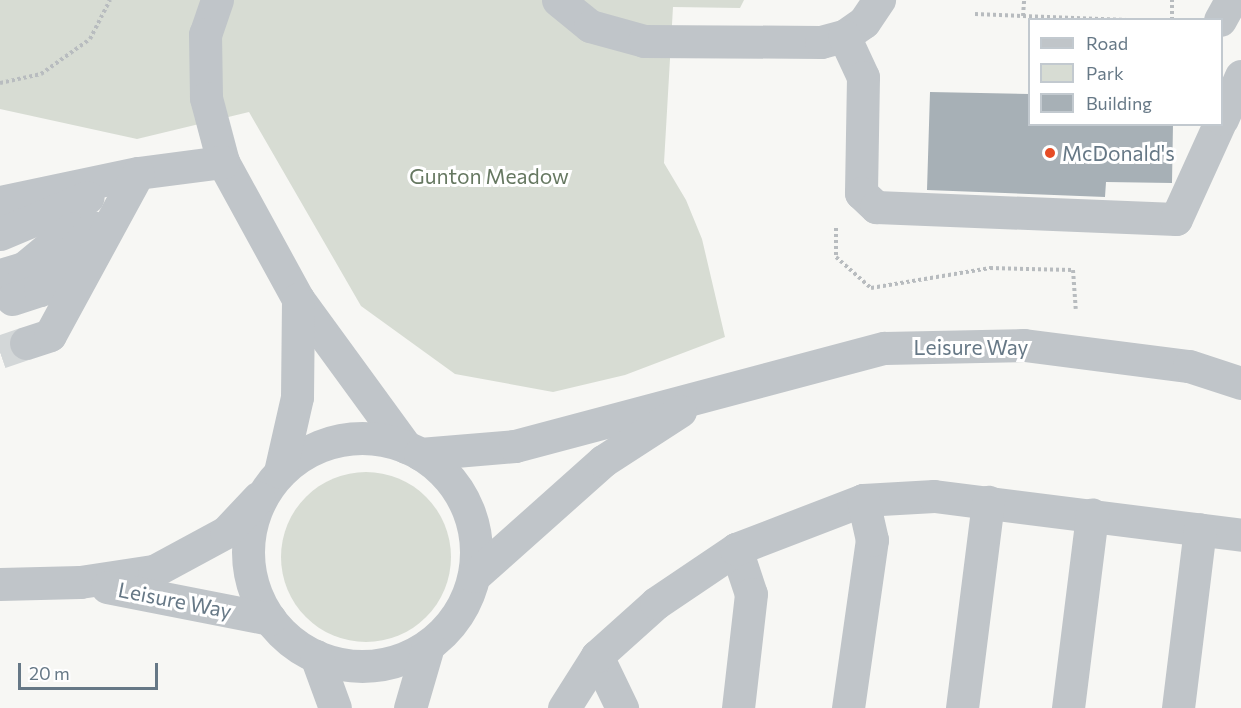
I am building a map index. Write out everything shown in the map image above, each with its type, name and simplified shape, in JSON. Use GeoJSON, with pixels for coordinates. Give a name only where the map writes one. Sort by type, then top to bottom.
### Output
{"type":"FeatureCollection","features":[{"type":"Feature","properties":{"kind":"street"},"geometry":{"type":"LineString","coordinates":[[217,0],[205,34],[206,98],[223,162],[298,299],[413,450]]}},
{"type":"Feature","properties":{"kind":"street"},"geometry":{"type":"LineString","coordinates":[[558,0],[590,26],[644,41],[821,42],[844,36],[864,22],[879,0]]}},
{"type":"Feature","properties":{"kind":"street"},"geometry":{"type":"LineString","coordinates":[[1221,18],[1231,0]]}},
{"type":"Feature","properties":{"kind":"street"},"geometry":{"type":"LineString","coordinates":[[844,36],[863,76],[861,193],[867,203],[876,207],[1176,219],[1215,127]]}},
{"type":"Feature","properties":{"kind":"street"},"geometry":{"type":"LineString","coordinates":[[1223,111],[1241,76]]}},
{"type":"Feature","properties":{"kind":"street"},"geometry":{"type":"LineString","coordinates":[[0,202],[138,173],[223,162]]}},
{"type":"Feature","properties":{"kind":"street"},"geometry":{"type":"LineString","coordinates":[[0,234],[138,173]]}},
{"type":"Feature","properties":{"kind":"street"},"geometry":{"type":"LineString","coordinates":[[138,173],[49,314],[15,310],[24,268],[138,173]]}},
{"type":"Feature","properties":{"kind":"street"},"geometry":{"type":"LineString","coordinates":[[274,480],[297,397],[298,299]]}},
{"type":"Feature","properties":{"kind":"street","name":"Leisure Way"},"geometry":{"type":"LineString","coordinates":[[413,450],[515,446],[884,348],[1024,345],[1189,366],[1241,383]]}},
{"type":"Feature","properties":{"kind":"street","name":"Leisure Way"},"geometry":{"type":"LineString","coordinates":[[474,576],[603,461],[704,395]]}},
{"type":"Feature","properties":{"kind":"street","name":"Leisure Way"},"geometry":{"type":"LineString","coordinates":[[0,584],[80,582],[154,571],[226,532],[274,480],[318,448],[353,438],[380,440],[413,450],[442,471],[460,493],[471,519],[477,547],[474,576],[465,603],[449,626],[428,646],[385,664],[361,666],[316,656],[298,647],[270,619],[257,595],[250,568],[249,540],[255,513],[274,480]]}},
{"type":"Feature","properties":{"kind":"street"},"geometry":{"type":"LineString","coordinates":[[564,708],[597,656],[656,603],[736,549],[863,500],[934,496],[1092,514],[1241,536]]}},
{"type":"Feature","properties":{"kind":"street"},"geometry":{"type":"LineString","coordinates":[[849,708],[872,540],[863,500]]}},
{"type":"Feature","properties":{"kind":"street"},"geometry":{"type":"LineString","coordinates":[[962,708],[988,502]]}},
{"type":"Feature","properties":{"kind":"street"},"geometry":{"type":"LineString","coordinates":[[1068,708],[1092,514]]}},
{"type":"Feature","properties":{"kind":"street"},"geometry":{"type":"LineString","coordinates":[[1178,708],[1200,529]]}},
{"type":"Feature","properties":{"kind":"street"},"geometry":{"type":"LineString","coordinates":[[736,549],[751,594],[738,708]]}},
{"type":"Feature","properties":{"kind":"street","name":"Leisure Way"},"geometry":{"type":"LineString","coordinates":[[80,582],[270,619]]}},
{"type":"Feature","properties":{"kind":"street"},"geometry":{"type":"LineString","coordinates":[[410,708],[428,646]]}},
{"type":"Feature","properties":{"kind":"street"},"geometry":{"type":"LineString","coordinates":[[316,656],[335,708]]}},
{"type":"Feature","properties":{"kind":"street"},"geometry":{"type":"LineString","coordinates":[[597,656],[622,708]]}},
{"type":"Feature","properties":{"kind":"path"},"geometry":{"type":"LineString","coordinates":[[0,83],[41,74],[90,39],[110,0]]}},
{"type":"Feature","properties":{"kind":"path"},"geometry":{"type":"LineString","coordinates":[[1023,16],[1024,0]]}},
{"type":"Feature","properties":{"kind":"path"},"geometry":{"type":"LineString","coordinates":[[1172,0],[1172,18]]}},
{"type":"Feature","properties":{"kind":"path"},"geometry":{"type":"LineString","coordinates":[[975,14],[1075,18]]}},
{"type":"Feature","properties":{"kind":"green space","name":"Gunton Meadow"},"geometry":{"type":"Polygon","coordinates":[[[0,0],[744,0],[740,8],[673,7],[664,163],[686,200],[702,239],[725,337],[625,375],[553,392],[455,374],[361,306],[249,112],[137,139],[0,109],[0,0]]]}},
{"type":"Feature","properties":{"kind":"green space"},"geometry":{"type":"Polygon","coordinates":[[[366,472],[399,478],[426,497],[445,524],[451,557],[445,590],[426,617],[399,636],[366,642],[333,636],[306,617],[287,590],[281,557],[287,524],[306,497],[333,478],[366,472]]]}},
{"type":"Feature","properties":{"kind":"building","name":"McDonald's"},"geometry":{"type":"Polygon","coordinates":[[[930,92],[1028,94],[1028,126],[1173,126],[1172,183],[1106,182],[1105,197],[927,190],[930,92]]]}},
{"type":"Feature","properties":{"kind":"tunnel"},"geometry":{"type":"LineString","coordinates":[[0,352],[26,343]]}},
{"type":"Feature","properties":{"kind":"place","name":"McDonald's"},"geometry":{"type":"Point","coordinates":[1050,153]}}]}
